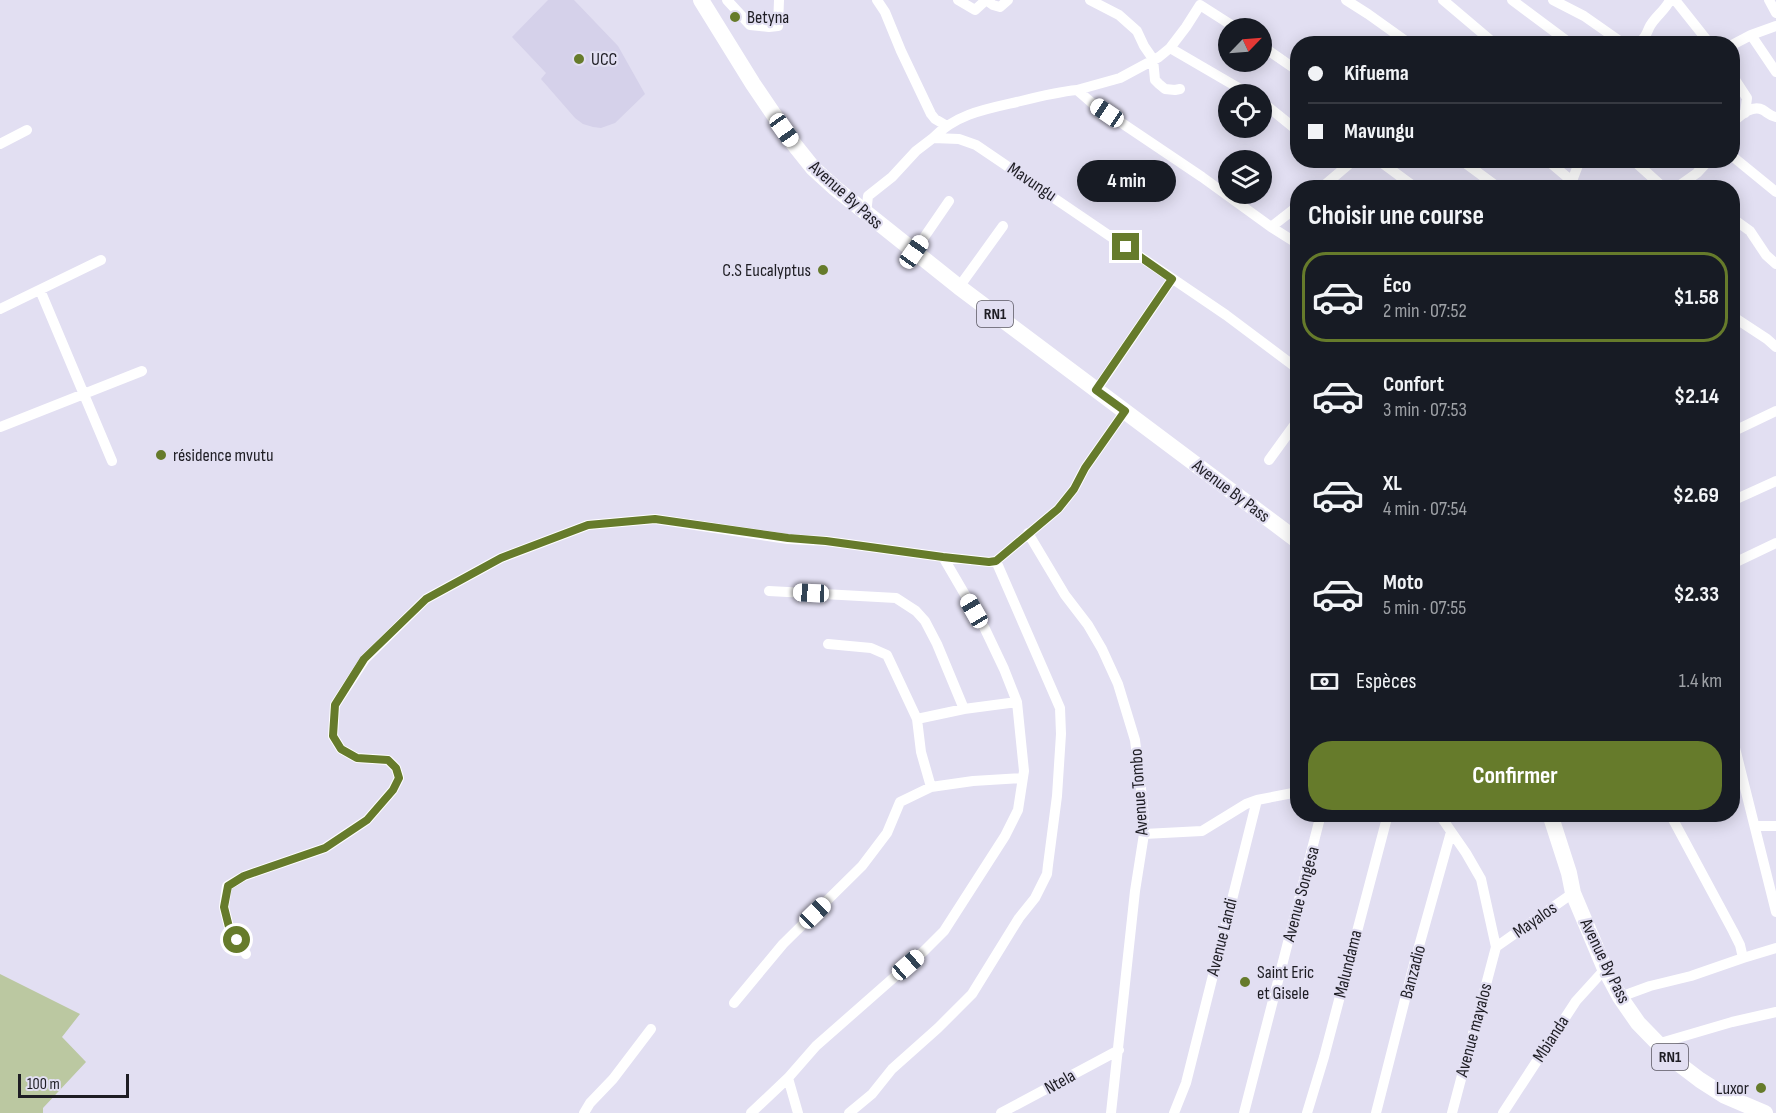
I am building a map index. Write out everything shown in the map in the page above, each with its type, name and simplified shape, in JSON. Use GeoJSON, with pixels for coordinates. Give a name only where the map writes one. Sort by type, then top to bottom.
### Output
{"type":"FeatureCollection","features":[{"type":"Feature","properties":{"kind":"highway","name":"Avenue By Pass"},"geometry":{"type":"LineString","coordinates":[[702,0],[753,84],[813,168],[866,214],[959,287],[1096,390],[1290,529]]}},
{"type":"Feature","properties":{"kind":"highway","name":"Avenue By Pass"},"geometry":{"type":"LineString","coordinates":[[1553,822],[1573,893],[1605,969],[1620,997],[1638,1023],[1675,1061],[1700,1080],[1725,1096],[1765,1113]]}},
{"type":"Feature","properties":{"kind":"street"},"geometry":{"type":"LineString","coordinates":[[727,0],[750,25],[769,27],[778,26],[779,0]]}},
{"type":"Feature","properties":{"kind":"street"},"geometry":{"type":"LineString","coordinates":[[877,0],[885,12],[930,114],[947,126]]}},
{"type":"Feature","properties":{"kind":"street"},"geometry":{"type":"LineString","coordinates":[[958,0],[975,10],[986,0],[1000,7],[1008,0]]}},
{"type":"Feature","properties":{"kind":"street"},"geometry":{"type":"LineString","coordinates":[[1090,0],[1119,15],[1137,32],[1153,59],[1155,80],[1159,84],[1175,90],[1180,88]]}},
{"type":"Feature","properties":{"kind":"street"},"geometry":{"type":"LineString","coordinates":[[1346,0],[1399,36]]}},
{"type":"Feature","properties":{"kind":"street"},"geometry":{"type":"LineString","coordinates":[[1443,0],[1486,36]]}},
{"type":"Feature","properties":{"kind":"street"},"geometry":{"type":"LineString","coordinates":[[1512,0],[1560,36]]}},
{"type":"Feature","properties":{"kind":"street"},"geometry":{"type":"LineString","coordinates":[[1553,0],[1584,16],[1613,36]]}},
{"type":"Feature","properties":{"kind":"street"},"geometry":{"type":"LineString","coordinates":[[1646,36],[1648,29],[1670,0]]}},
{"type":"Feature","properties":{"kind":"street"},"geometry":{"type":"LineString","coordinates":[[1675,0],[1704,36]]}},
{"type":"Feature","properties":{"kind":"street"},"geometry":{"type":"LineString","coordinates":[[1768,0],[1776,13]]}},
{"type":"Feature","properties":{"kind":"street"},"geometry":{"type":"LineString","coordinates":[[866,214],[868,196],[892,177],[916,151],[963,116],[1120,78],[1159,57],[1170,48],[1202,2],[1223,18]]}},
{"type":"Feature","properties":{"kind":"street"},"geometry":{"type":"LineString","coordinates":[[1740,41],[1776,26]]}},
{"type":"Feature","properties":{"kind":"street"},"geometry":{"type":"LineString","coordinates":[[1750,35],[1776,72]]}},
{"type":"Feature","properties":{"kind":"street"},"geometry":{"type":"LineString","coordinates":[[1170,48],[1232,84]]}},
{"type":"Feature","properties":{"kind":"street"},"geometry":{"type":"LineString","coordinates":[[1272,53],[1290,65]]}},
{"type":"Feature","properties":{"kind":"street"},"geometry":{"type":"LineString","coordinates":[[1740,87],[1747,98],[1745,113]]}},
{"type":"Feature","properties":{"kind":"street"},"geometry":{"type":"LineString","coordinates":[[1077,90],[1290,239]]}},
{"type":"Feature","properties":{"kind":"street"},"geometry":{"type":"LineString","coordinates":[[1740,117],[1756,108],[1776,117]]}},
{"type":"Feature","properties":{"kind":"street"},"geometry":{"type":"LineString","coordinates":[[1272,110],[1290,125]]}},
{"type":"Feature","properties":{"kind":"street"},"geometry":{"type":"LineString","coordinates":[[0,144],[27,130]]}},
{"type":"Feature","properties":{"kind":"street","name":"Mavungu"},"geometry":{"type":"LineString","coordinates":[[933,138],[959,139],[976,145],[1226,315],[1290,363]]}},
{"type":"Feature","properties":{"kind":"street"},"geometry":{"type":"LineString","coordinates":[[1740,163],[1776,192]]}},
{"type":"Feature","properties":{"kind":"street"},"geometry":{"type":"LineString","coordinates":[[1330,180],[1345,168]]}},
{"type":"Feature","properties":{"kind":"street"},"geometry":{"type":"LineString","coordinates":[[1388,168],[1405,180]]}},
{"type":"Feature","properties":{"kind":"street"},"geometry":{"type":"LineString","coordinates":[[1472,168],[1487,180]]}},
{"type":"Feature","properties":{"kind":"street"},"geometry":{"type":"LineString","coordinates":[[1555,168],[1567,180]]}},
{"type":"Feature","properties":{"kind":"street"},"geometry":{"type":"LineString","coordinates":[[1643,168],[1655,180]]}},
{"type":"Feature","properties":{"kind":"street"},"geometry":{"type":"LineString","coordinates":[[1688,180],[1702,168]]}},
{"type":"Feature","properties":{"kind":"street"},"geometry":{"type":"LineString","coordinates":[[914,252],[949,201]]}},
{"type":"Feature","properties":{"kind":"street"},"geometry":{"type":"LineString","coordinates":[[1271,227],[1290,212]]}},
{"type":"Feature","properties":{"kind":"street"},"geometry":{"type":"LineString","coordinates":[[1740,224],[1750,231],[1766,255],[1776,264]]}},
{"type":"Feature","properties":{"kind":"street"},"geometry":{"type":"LineString","coordinates":[[959,287],[1003,226]]}},
{"type":"Feature","properties":{"kind":"street"},"geometry":{"type":"LineString","coordinates":[[0,309],[101,260]]}},
{"type":"Feature","properties":{"kind":"street"},"geometry":{"type":"LineString","coordinates":[[1096,390],[1172,279]]}},
{"type":"Feature","properties":{"kind":"street"},"geometry":{"type":"LineString","coordinates":[[40,290],[111,461]]}},
{"type":"Feature","properties":{"kind":"street"},"geometry":{"type":"LineString","coordinates":[[1740,322],[1776,347]]}},
{"type":"Feature","properties":{"kind":"street"},"geometry":{"type":"LineString","coordinates":[[0,427],[142,371]]}},
{"type":"Feature","properties":{"kind":"street"},"geometry":{"type":"LineString","coordinates":[[246,954],[229,927],[224,907],[228,886],[244,876],[325,848],[367,820],[393,790],[399,778],[396,768],[388,760],[357,758],[341,749],[333,736],[335,705],[364,659],[426,599],[501,558],[588,525],[648,519],[943,557],[996,561],[1052,515],[1074,489],[1085,468],[1125,411]]}},
{"type":"Feature","properties":{"kind":"street"},"geometry":{"type":"LineString","coordinates":[[1740,428],[1776,411]]}},
{"type":"Feature","properties":{"kind":"street"},"geometry":{"type":"LineString","coordinates":[[1269,460],[1290,431]]}},
{"type":"Feature","properties":{"kind":"street"},"geometry":{"type":"LineString","coordinates":[[1740,497],[1776,481]]}},
{"type":"Feature","properties":{"kind":"street","name":"Avenue Tombo"},"geometry":{"type":"LineString","coordinates":[[1028,533],[1065,595],[1088,625],[1102,650],[1118,684],[1135,740],[1144,834],[1135,891],[1111,1113]]}},
{"type":"Feature","properties":{"kind":"street"},"geometry":{"type":"LineString","coordinates":[[1740,560],[1776,543]]}},
{"type":"Feature","properties":{"kind":"street"},"geometry":{"type":"LineString","coordinates":[[751,1113],[816,1046],[944,931],[1005,836],[1018,810],[1023,778],[1023,744],[1017,702],[985,629],[943,557]]}},
{"type":"Feature","properties":{"kind":"street"},"geometry":{"type":"LineString","coordinates":[[849,1113],[872,1094],[892,1069],[972,994],[1019,918],[1035,898],[1047,874],[1057,796],[1061,734],[1060,708],[996,561]]}},
{"type":"Feature","properties":{"kind":"street"},"geometry":{"type":"LineString","coordinates":[[769,591],[896,598],[916,611],[925,621],[964,709]]}},
{"type":"Feature","properties":{"kind":"street"},"geometry":{"type":"LineString","coordinates":[[828,644],[871,648],[887,655],[917,719],[921,752],[931,787]]}},
{"type":"Feature","properties":{"kind":"street"},"geometry":{"type":"LineString","coordinates":[[917,719],[964,709],[1017,702]]}},
{"type":"Feature","properties":{"kind":"street"},"geometry":{"type":"LineString","coordinates":[[1740,766],[1776,912]]}},
{"type":"Feature","properties":{"kind":"street"},"geometry":{"type":"LineString","coordinates":[[734,1003],[783,944],[862,866],[887,833],[900,802],[931,787],[973,781],[1023,778]]}},
{"type":"Feature","properties":{"kind":"street"},"geometry":{"type":"LineString","coordinates":[[1144,834],[1202,831],[1246,804],[1290,794]]}},
{"type":"Feature","properties":{"kind":"street","name":"Avenue Landi"},"geometry":{"type":"LineString","coordinates":[[1174,1113],[1186,1083],[1257,800]]}},
{"type":"Feature","properties":{"kind":"street","name":"Avenue Songesa"},"geometry":{"type":"LineString","coordinates":[[1244,1113],[1319,822]]}},
{"type":"Feature","properties":{"kind":"street","name":"Malundama"},"geometry":{"type":"LineString","coordinates":[[1307,1113],[1386,822]]}},
{"type":"Feature","properties":{"kind":"street"},"geometry":{"type":"LineString","coordinates":[[1444,822],[1481,879],[1496,946]]}},
{"type":"Feature","properties":{"kind":"street"},"geometry":{"type":"LineString","coordinates":[[1674,822],[1733,931],[1743,958]]}},
{"type":"Feature","properties":{"kind":"street"},"geometry":{"type":"LineString","coordinates":[[1756,826],[1776,826]]}},
{"type":"Feature","properties":{"kind":"street","name":"Banzadio"},"geometry":{"type":"LineString","coordinates":[[1376,1113],[1451,832]]}},
{"type":"Feature","properties":{"kind":"street","name":"Mayalos"},"geometry":{"type":"LineString","coordinates":[[1496,946],[1573,893]]}},
{"type":"Feature","properties":{"kind":"street","name":"Avenue mayalos"},"geometry":{"type":"LineString","coordinates":[[1452,1113],[1496,946]]}},
{"type":"Feature","properties":{"kind":"street"},"geometry":{"type":"LineString","coordinates":[[1620,997],[1743,958],[1775,951]]}},
{"type":"Feature","properties":{"kind":"street","name":"Mbianda"},"geometry":{"type":"LineString","coordinates":[[1503,1113],[1576,1001],[1605,969]]}},
{"type":"Feature","properties":{"kind":"street"},"geometry":{"type":"LineString","coordinates":[[1657,1044],[1776,1012]]}},
{"type":"Feature","properties":{"kind":"street"},"geometry":{"type":"LineString","coordinates":[[584,1113],[651,1029]]}},
{"type":"Feature","properties":{"kind":"street","name":"Ntela"},"geometry":{"type":"LineString","coordinates":[[1001,1113],[1119,1050]]}},
{"type":"Feature","properties":{"kind":"street"},"geometry":{"type":"LineString","coordinates":[[788,1077],[798,1113]]}},
{"type":"Feature","properties":{"kind":"shaded area","name":"UCC"},"geometry":{"type":"Polygon","coordinates":[[[548,0],[574,0],[618,46],[645,94],[615,123],[601,128],[593,127],[575,118],[541,79],[546,73],[512,37],[548,0]]]}},
{"type":"Feature","properties":{"kind":"green space"},"geometry":{"type":"Polygon","coordinates":[[[0,974],[80,1014],[62,1037],[86,1062],[43,1108],[43,1113],[0,1113],[0,974]]]}},
{"type":"Feature","properties":{"kind":"place","name":"Betyna"},"geometry":{"type":"Point","coordinates":[735,17]}},
{"type":"Feature","properties":{"kind":"place","name":"UCC"},"geometry":{"type":"Point","coordinates":[579,59]}},
{"type":"Feature","properties":{"kind":"place","name":"C.S Eucalyptus"},"geometry":{"type":"Point","coordinates":[823,270]}},
{"type":"Feature","properties":{"kind":"place","name":"résidence mvutu"},"geometry":{"type":"Point","coordinates":[161,455]}},
{"type":"Feature","properties":{"kind":"place","name":"Saint Eric et Gisele"},"geometry":{"type":"Point","coordinates":[1245,982]}},
{"type":"Feature","properties":{"kind":"place","name":"Luxor"},"geometry":{"type":"Point","coordinates":[1761,1088]}},
{"type":"Feature","properties":{"kind":"route"},"geometry":{"type":"LineString","coordinates":[[237,940],[229,927],[224,907],[228,886],[244,876],[325,848],[367,820],[393,790],[399,778],[396,768],[388,760],[357,758],[341,749],[333,736],[335,705],[364,659],[426,599],[501,558],[588,525],[655,519],[788,538],[943,557],[996,561],[1058,509],[1074,489],[1085,468],[1125,411],[1096,390],[1172,279],[1126,247]]}}]}
